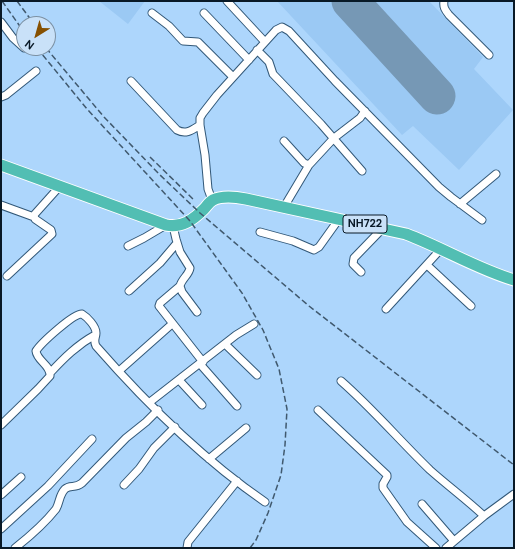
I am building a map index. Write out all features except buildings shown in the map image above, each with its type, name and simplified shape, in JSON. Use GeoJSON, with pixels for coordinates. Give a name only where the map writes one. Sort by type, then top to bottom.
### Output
{"type":"FeatureCollection","features":[{"type":"Feature","properties":{"kind":"highway"},"geometry":{"type":"LineString","coordinates":[[1,165],[170,226],[179,226],[190,221],[212,200]]}},
{"type":"Feature","properties":{"kind":"highway","name":"NH722"},"geometry":{"type":"LineString","coordinates":[[212,200],[224,197],[236,197],[406,234],[500,276],[514,280]]}},
{"type":"Feature","properties":{"kind":"street"},"geometry":{"type":"LineString","coordinates":[[227,1],[266,42]]}},
{"type":"Feature","properties":{"kind":"street"},"geometry":{"type":"LineString","coordinates":[[444,1],[443,6],[449,15],[489,55]]}},
{"type":"Feature","properties":{"kind":"street"},"geometry":{"type":"LineString","coordinates":[[152,13],[169,26],[183,41],[198,42],[233,77]]}},
{"type":"Feature","properties":{"kind":"street"},"geometry":{"type":"LineString","coordinates":[[204,13],[249,60]]}},
{"type":"Feature","properties":{"kind":"street"},"geometry":{"type":"LineString","coordinates":[[1,22],[16,41]]}},
{"type":"Feature","properties":{"kind":"street"},"geometry":{"type":"LineString","coordinates":[[212,200],[208,189],[205,155],[200,125],[203,112],[257,50],[279,28],[282,27],[289,31],[335,81],[434,182],[482,220]]}},
{"type":"Feature","properties":{"kind":"street"},"geometry":{"type":"LineString","coordinates":[[257,50],[269,62],[273,74],[334,138],[362,171]]}},
{"type":"Feature","properties":{"kind":"street"},"geometry":{"type":"LineString","coordinates":[[1,97],[6,95],[36,71]]}},
{"type":"Feature","properties":{"kind":"street"},"geometry":{"type":"LineString","coordinates":[[131,81],[177,130],[186,133],[200,125]]}},
{"type":"Feature","properties":{"kind":"street"},"geometry":{"type":"LineString","coordinates":[[284,207],[310,165],[334,138],[360,118],[365,112]]}},
{"type":"Feature","properties":{"kind":"street"},"geometry":{"type":"LineString","coordinates":[[284,141],[304,163],[310,165]]}},
{"type":"Feature","properties":{"kind":"street"},"geometry":{"type":"LineString","coordinates":[[460,204],[496,174]]}},
{"type":"Feature","properties":{"kind":"street"},"geometry":{"type":"LineString","coordinates":[[34,217],[60,186]]}},
{"type":"Feature","properties":{"kind":"street"},"geometry":{"type":"LineString","coordinates":[[1,205],[34,217],[51,230],[52,234],[7,276]]}},
{"type":"Feature","properties":{"kind":"street"},"geometry":{"type":"LineString","coordinates":[[260,232],[293,241],[314,250],[318,247],[339,219]]}},
{"type":"Feature","properties":{"kind":"street"},"geometry":{"type":"LineString","coordinates":[[128,246],[170,226],[180,252],[190,268],[190,271],[182,280],[180,286],[159,304],[159,306],[201,363],[237,406]]}},
{"type":"Feature","properties":{"kind":"street"},"geometry":{"type":"LineString","coordinates":[[361,272],[353,264],[354,258],[383,228]]}},
{"type":"Feature","properties":{"kind":"street"},"geometry":{"type":"LineString","coordinates":[[128,291],[160,263],[177,243]]}},
{"type":"Feature","properties":{"kind":"street"},"geometry":{"type":"LineString","coordinates":[[386,309],[441,249]]}},
{"type":"Feature","properties":{"kind":"street"},"geometry":{"type":"LineString","coordinates":[[427,266],[471,306]]}},
{"type":"Feature","properties":{"kind":"street"},"geometry":{"type":"LineString","coordinates":[[180,286],[182,292],[197,312]]}},
{"type":"Feature","properties":{"kind":"street"},"geometry":{"type":"LineString","coordinates":[[50,373],[49,369],[38,357],[36,351],[72,318],[79,314],[84,315],[95,329],[94,339],[96,346],[119,371],[209,459],[265,502]]}},
{"type":"Feature","properties":{"kind":"street"},"geometry":{"type":"LineString","coordinates":[[119,371],[172,324]]}},
{"type":"Feature","properties":{"kind":"street"},"geometry":{"type":"LineString","coordinates":[[150,402],[225,344],[254,324]]}},
{"type":"Feature","properties":{"kind":"street"},"geometry":{"type":"LineString","coordinates":[[1,425],[38,389],[50,373],[71,352],[95,336]]}},
{"type":"Feature","properties":{"kind":"street"},"geometry":{"type":"LineString","coordinates":[[225,344],[257,375]]}},
{"type":"Feature","properties":{"kind":"street"},"geometry":{"type":"LineString","coordinates":[[179,380],[202,405]]}},
{"type":"Feature","properties":{"kind":"street"},"geometry":{"type":"LineString","coordinates":[[341,380],[365,402],[429,469],[484,516]]}},
{"type":"Feature","properties":{"kind":"street"},"geometry":{"type":"LineString","coordinates":[[15,548],[54,511],[65,489],[70,486],[79,486],[126,438],[158,410]]}},
{"type":"Feature","properties":{"kind":"street"},"geometry":{"type":"LineString","coordinates":[[318,410],[388,477],[382,486],[387,494],[408,522],[436,548]]}},
{"type":"Feature","properties":{"kind":"street"},"geometry":{"type":"LineString","coordinates":[[124,485],[139,469],[154,448],[175,427]]}},
{"type":"Feature","properties":{"kind":"street"},"geometry":{"type":"LineString","coordinates":[[209,459],[246,428]]}},
{"type":"Feature","properties":{"kind":"street"},"geometry":{"type":"LineString","coordinates":[[1,528],[48,486],[92,438]]}},
{"type":"Feature","properties":{"kind":"street"},"geometry":{"type":"LineString","coordinates":[[1,495],[21,477]]}},
{"type":"Feature","properties":{"kind":"street"},"geometry":{"type":"LineString","coordinates":[[187,548],[188,542],[238,481]]}},
{"type":"Feature","properties":{"kind":"street"},"geometry":{"type":"LineString","coordinates":[[446,548],[484,516],[514,494]]}},
{"type":"Feature","properties":{"kind":"street"},"geometry":{"type":"LineString","coordinates":[[422,504],[454,541]]}},
{"type":"Feature","properties":{"kind":"shaded area"},"geometry":{"type":"Polygon","coordinates":[[[99,1],[145,1],[128,24],[99,1]]]}},
{"type":"Feature","properties":{"kind":"shaded area"},"geometry":{"type":"Polygon","coordinates":[[[277,1],[429,1],[483,57],[474,69],[513,110],[459,170],[413,126],[402,135],[277,1]]]}},
{"type":"Feature","properties":{"kind":"runway"},"geometry":{"type":"LineString","coordinates":[[350,1],[437,96]]}},
{"type":"Feature","properties":{"kind":"railway"},"geometry":{"type":"LineString","coordinates":[[2,1],[16,21]]}},
{"type":"Feature","properties":{"kind":"railway"},"geometry":{"type":"LineString","coordinates":[[17,1],[28,16]]}},
{"type":"Feature","properties":{"kind":"railway"},"geometry":{"type":"LineString","coordinates":[[44,56],[87,109],[190,221],[242,293],[263,330],[279,369],[287,409],[285,445],[281,475],[268,513],[256,540],[250,548]]}},
{"type":"Feature","properties":{"kind":"railway"},"geometry":{"type":"LineString","coordinates":[[53,56],[104,117],[160,175],[200,213],[309,306],[514,465]]}},
{"type":"Feature","properties":{"kind":"railway"},"geometry":{"type":"LineString","coordinates":[[150,157],[193,199]]}}]}
